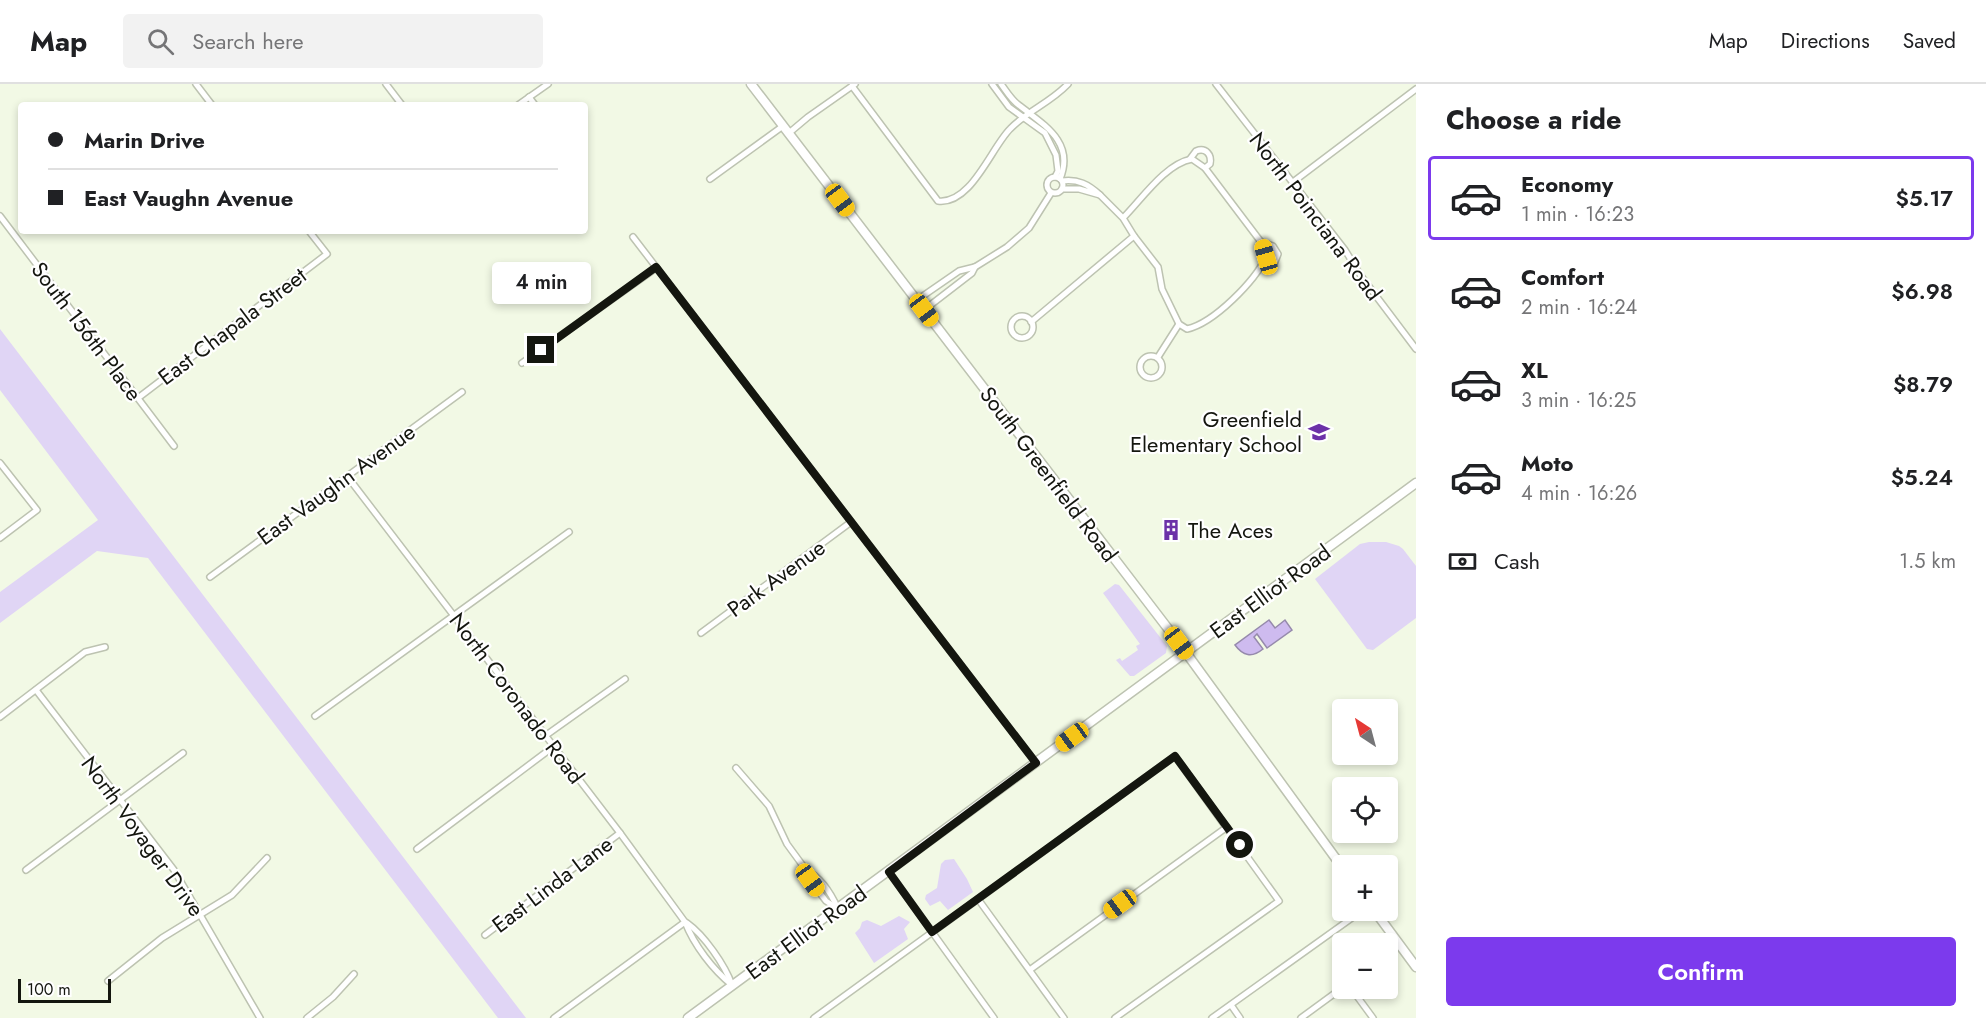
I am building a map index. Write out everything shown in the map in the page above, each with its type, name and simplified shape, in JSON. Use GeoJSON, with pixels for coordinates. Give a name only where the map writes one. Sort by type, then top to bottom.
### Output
{"type":"FeatureCollection","features":[{"type":"Feature","properties":{"kind":"main road","name":"South Greenfield Road"},"geometry":{"type":"LineString","coordinates":[[751,84],[1186,653],[1333,855]]}},
{"type":"Feature","properties":{"kind":"main road","name":"East Elliot Road"},"geometry":{"type":"LineString","coordinates":[[688,1018],[1416,483]]}},
{"type":"Feature","properties":{"kind":"main road"},"geometry":{"type":"LineString","coordinates":[[1382,921],[1416,968]]}},
{"type":"Feature","properties":{"kind":"street"},"geometry":{"type":"LineString","coordinates":[[196,84],[210,102]]}},
{"type":"Feature","properties":{"kind":"street"},"geometry":{"type":"LineString","coordinates":[[386,84],[400,102]]}},
{"type":"Feature","properties":{"kind":"street"},"geometry":{"type":"LineString","coordinates":[[522,102],[548,84]]}},
{"type":"Feature","properties":{"kind":"street"},"geometry":{"type":"LineString","coordinates":[[992,84],[1009,107],[1045,133],[1056,155],[1062,189]]}},
{"type":"Feature","properties":{"kind":"street"},"geometry":{"type":"LineString","coordinates":[[1001,84],[1018,105],[1049,128],[1057,139],[1063,172],[1059,179]]}},
{"type":"Feature","properties":{"kind":"street"},"geometry":{"type":"LineString","coordinates":[[710,179],[853,85],[938,201],[946,202],[964,190],[980,174],[1009,129],[1023,117],[1050,101],[1068,84]]}},
{"type":"Feature","properties":{"kind":"street","name":"North Poinciana Road"},"geometry":{"type":"LineString","coordinates":[[1216,84],[1345,250],[1361,276],[1416,349]]}},
{"type":"Feature","properties":{"kind":"street"},"geometry":{"type":"LineString","coordinates":[[1293,183],[1416,89]]}},
{"type":"Feature","properties":{"kind":"street"},"geometry":{"type":"LineString","coordinates":[[529,97],[532,102]]}},
{"type":"Feature","properties":{"kind":"street"},"geometry":{"type":"LineString","coordinates":[[1123,218],[1171,167],[1191,159],[1196,151],[1204,150],[1209,154],[1210,164],[1204,168]]}},
{"type":"Feature","properties":{"kind":"street"},"geometry":{"type":"LineString","coordinates":[[1100,195],[1079,189],[1062,189],[1059,193],[1051,193],[1047,189],[1047,183],[1050,179],[1059,179],[1080,182],[1092,187],[1100,195],[1123,218],[1158,267],[1162,289],[1179,324],[1187,329],[1195,327],[1233,300],[1261,267],[1266,257],[1261,242],[1204,168],[1191,159]]}},
{"type":"Feature","properties":{"kind":"street"},"geometry":{"type":"LineString","coordinates":[[916,300],[959,271],[975,267],[1007,247],[1029,228],[1051,193]]}},
{"type":"Feature","properties":{"kind":"street","name":"South 156th Place"},"geometry":{"type":"LineString","coordinates":[[0,216],[174,446]]}},
{"type":"Feature","properties":{"kind":"street","name":"East Chapala Street"},"geometry":{"type":"LineString","coordinates":[[138,398],[327,254],[311,234]]}},
{"type":"Feature","properties":{"kind":"street"},"geometry":{"type":"LineString","coordinates":[[1031,322],[1134,236]]}},
{"type":"Feature","properties":{"kind":"street"},"geometry":{"type":"LineString","coordinates":[[633,237],[1036,763]]}},
{"type":"Feature","properties":{"kind":"street"},"geometry":{"type":"LineString","coordinates":[[1261,242],[1273,246],[1278,254],[1274,264],[1261,267]]}},
{"type":"Feature","properties":{"kind":"street"},"geometry":{"type":"LineString","coordinates":[[522,363],[656,267]]}},
{"type":"Feature","properties":{"kind":"street"},"geometry":{"type":"LineString","coordinates":[[924,310],[972,273],[975,267]]}},
{"type":"Feature","properties":{"kind":"street"},"geometry":{"type":"LineString","coordinates":[[945,280],[952,289]]}},
{"type":"Feature","properties":{"kind":"street"},"geometry":{"type":"LineString","coordinates":[[1023,316],[1031,322],[1031,332],[1025,337],[1018,337],[1013,333],[1011,326],[1017,317],[1023,316]]}},
{"type":"Feature","properties":{"kind":"street"},"geometry":{"type":"LineString","coordinates":[[1158,357],[1179,324]]}},
{"type":"Feature","properties":{"kind":"street"},"geometry":{"type":"LineString","coordinates":[[1148,356],[1158,357],[1162,363],[1160,374],[1151,378],[1143,375],[1140,368],[1142,360],[1148,356]]}},
{"type":"Feature","properties":{"kind":"street","name":"East Vaughn Avenue"},"geometry":{"type":"LineString","coordinates":[[210,578],[462,392]]}},
{"type":"Feature","properties":{"kind":"street"},"geometry":{"type":"LineString","coordinates":[[0,463],[37,510],[0,538]]}},
{"type":"Feature","properties":{"kind":"street","name":"North Coronado Road"},"geometry":{"type":"LineString","coordinates":[[347,476],[620,833],[685,922],[695,929],[728,972],[732,985]]}},
{"type":"Feature","properties":{"kind":"street","name":"Park Avenue"},"geometry":{"type":"LineString","coordinates":[[700,633],[852,522]]}},
{"type":"Feature","properties":{"kind":"street"},"geometry":{"type":"LineString","coordinates":[[315,716],[570,532]]}},
{"type":"Feature","properties":{"kind":"street"},"geometry":{"type":"LineString","coordinates":[[0,717],[85,652],[105,647]]}},
{"type":"Feature","properties":{"kind":"street"},"geometry":{"type":"LineString","coordinates":[[545,736],[625,679]]}},
{"type":"Feature","properties":{"kind":"street","name":"North Voyager Drive"},"geometry":{"type":"LineString","coordinates":[[36,690],[174,870],[260,1018]]}},
{"type":"Feature","properties":{"kind":"street"},"geometry":{"type":"LineString","coordinates":[[417,849],[553,747]]}},
{"type":"Feature","properties":{"kind":"street"},"geometry":{"type":"LineString","coordinates":[[26,870],[183,753]]}},
{"type":"Feature","properties":{"kind":"street"},"geometry":{"type":"LineString","coordinates":[[814,1018],[1175,756],[1279,901],[1115,1018]]}},
{"type":"Feature","properties":{"kind":"street"},"geometry":{"type":"LineString","coordinates":[[736,768],[769,806],[787,844],[807,870],[810,880],[826,901],[838,909]]}},
{"type":"Feature","properties":{"kind":"street"},"geometry":{"type":"LineString","coordinates":[[1031,969],[1227,827]]}},
{"type":"Feature","properties":{"kind":"street","name":"East Linda Lane"},"geometry":{"type":"LineString","coordinates":[[485,935],[620,833]]}},
{"type":"Feature","properties":{"kind":"street"},"geometry":{"type":"LineString","coordinates":[[108,981],[162,938],[232,895],[267,858]]}},
{"type":"Feature","properties":{"kind":"street"},"geometry":{"type":"LineString","coordinates":[[889,872],[993,1018]]}},
{"type":"Feature","properties":{"kind":"street"},"geometry":{"type":"LineString","coordinates":[[978,899],[1031,969],[1064,1018]]}},
{"type":"Feature","properties":{"kind":"street"},"geometry":{"type":"LineString","coordinates":[[1212,1018],[1348,921]]}},
{"type":"Feature","properties":{"kind":"street"},"geometry":{"type":"LineString","coordinates":[[554,1018],[685,922]]}},
{"type":"Feature","properties":{"kind":"street"},"geometry":{"type":"LineString","coordinates":[[307,1018],[333,997],[354,974]]}},
{"type":"Feature","properties":{"kind":"street"},"geometry":{"type":"LineString","coordinates":[[1301,1018],[1332,995]]}},
{"type":"Feature","properties":{"kind":"street"},"geometry":{"type":"LineString","coordinates":[[1359,999],[1373,1018]]}},
{"type":"Feature","properties":{"kind":"street"},"geometry":{"type":"LineString","coordinates":[[1230,1005],[1240,1018]]}},
{"type":"Feature","properties":{"kind":"shaded area"},"geometry":{"type":"Polygon","coordinates":[[[0,329],[526,1018],[498,1018],[148,558],[97,551],[0,623],[0,592],[98,520],[0,390],[0,329]]]}},
{"type":"Feature","properties":{"kind":"shaded area"},"geometry":{"type":"Polygon","coordinates":[[[1386,542],[1399,546],[1416,566],[1416,618],[1373,650],[1367,649],[1315,579],[1360,544],[1386,542]]]}},
{"type":"Feature","properties":{"kind":"shaded area"},"geometry":{"type":"Polygon","coordinates":[[[1115,584],[1119,585],[1167,646],[1166,653],[1134,676],[1130,676],[1116,660],[1120,658],[1122,661],[1138,650],[1136,646],[1140,644],[1103,593],[1115,584]]]}},
{"type":"Feature","properties":{"kind":"shaded area"},"geometry":{"type":"Polygon","coordinates":[[[1269,620],[1275,628],[1285,620],[1292,630],[1267,648],[1257,634],[1254,637],[1263,649],[1255,654],[1244,653],[1238,649],[1235,645],[1269,620]]]}},
{"type":"Feature","properties":{"kind":"shaded area"},"geometry":{"type":"Polygon","coordinates":[[[954,859],[973,892],[948,910],[940,901],[930,906],[925,899],[926,895],[937,888],[941,864],[945,860],[954,859]]]}},
{"type":"Feature","properties":{"kind":"shaded area"},"geometry":{"type":"Polygon","coordinates":[[[899,916],[910,922],[904,929],[908,939],[874,963],[855,933],[862,922],[867,920],[881,926],[899,916]]]}},
{"type":"Feature","properties":{"kind":"place","name":"Greenfield Elementary School"},"geometry":{"type":"Point","coordinates":[1319,432]}},
{"type":"Feature","properties":{"kind":"place","name":"The Aces"},"geometry":{"type":"Point","coordinates":[1171,530]}},
{"type":"Feature","properties":{"kind":"route"},"geometry":{"type":"LineString","coordinates":[[541,350],[656,267],[1036,763],[889,872],[932,932],[1175,756],[1240,845]]}}]}
